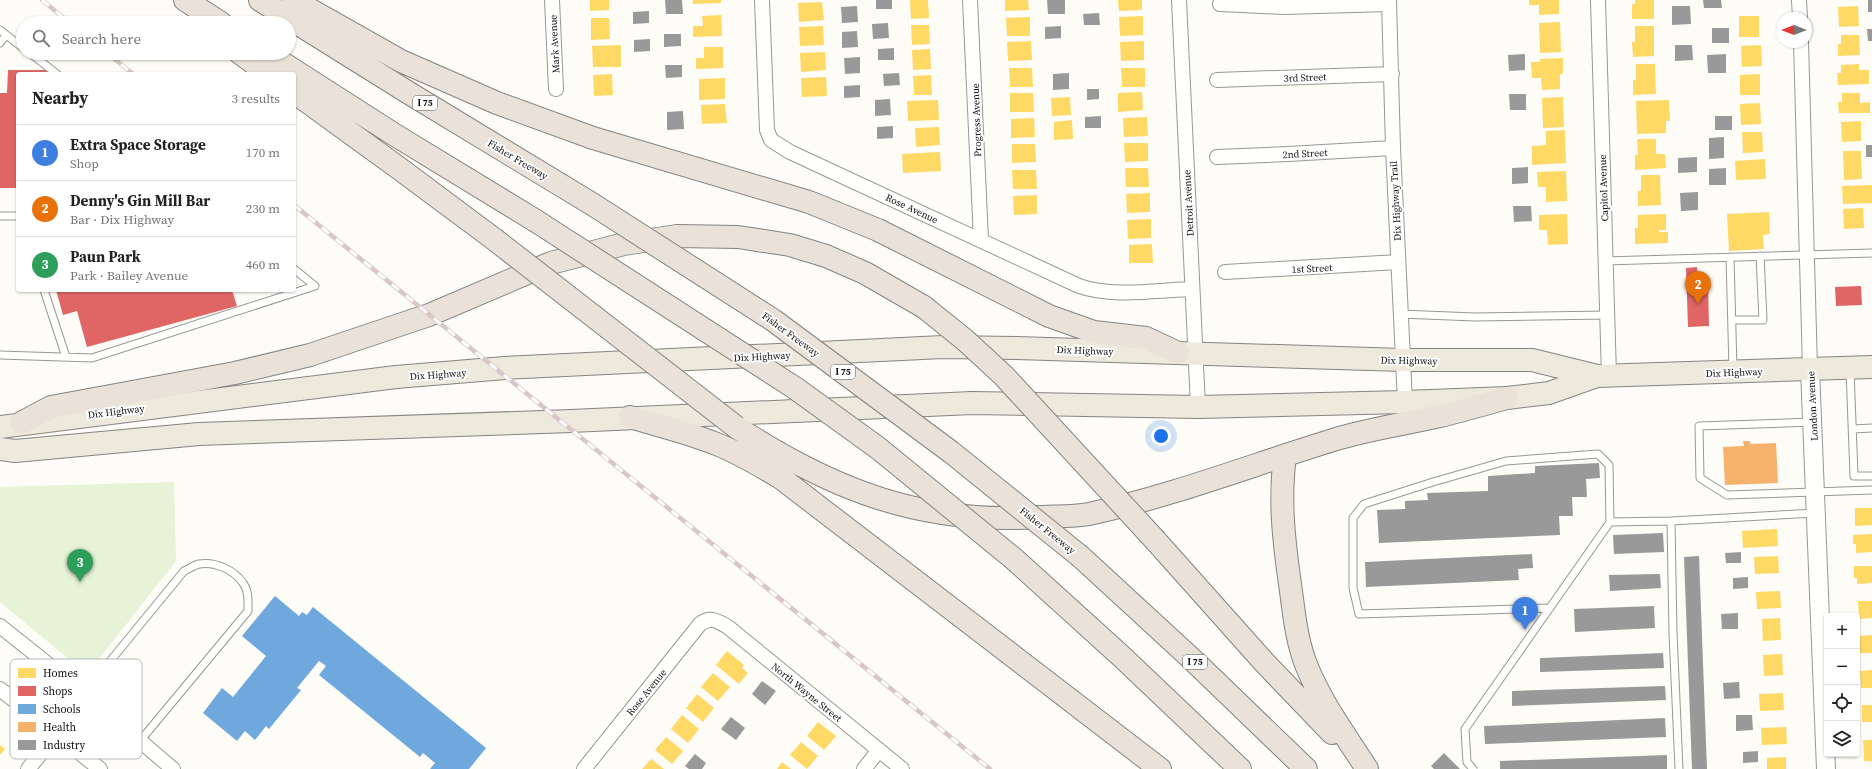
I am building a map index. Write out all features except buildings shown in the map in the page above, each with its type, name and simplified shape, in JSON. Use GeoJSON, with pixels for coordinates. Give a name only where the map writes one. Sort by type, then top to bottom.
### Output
{"type":"FeatureCollection","features":[{"type":"Feature","properties":{"kind":"highway"},"geometry":{"type":"LineString","coordinates":[[184,0],[196,16]]}},
{"type":"Feature","properties":{"kind":"highway"},"geometry":{"type":"LineString","coordinates":[[184,0],[210,16]]}},
{"type":"Feature","properties":{"kind":"highway","name":"Fisher Freeway"},"geometry":{"type":"LineString","coordinates":[[260,0],[286,16]]}},
{"type":"Feature","properties":{"kind":"highway"},"geometry":{"type":"LineString","coordinates":[[293,0],[401,61],[497,103],[593,138],[809,202],[878,230],[1049,316],[1094,332],[1146,338],[1187,353]]}},
{"type":"Feature","properties":{"kind":"highway","name":"Fisher Freeway"},"geometry":{"type":"LineString","coordinates":[[296,22],[592,204],[773,320],[951,452],[1081,557],[1195,662],[1306,769]]}},
{"type":"Feature","properties":{"kind":"highway"},"geometry":{"type":"LineString","coordinates":[[250,60],[266,72]]}},
{"type":"Feature","properties":{"kind":"highway"},"geometry":{"type":"LineString","coordinates":[[278,60],[395,135],[536,221],[795,388],[878,448],[1014,559],[1120,655],[1240,769]]}},
{"type":"Feature","properties":{"kind":"highway"},"geometry":{"type":"LineString","coordinates":[[296,93],[494,239],[736,427],[775,453],[838,484],[863,494],[932,513],[1011,519],[1087,514],[1183,490],[1335,440],[1441,416],[1507,398]]}},
{"type":"Feature","properties":{"kind":"highway"},"geometry":{"type":"LineString","coordinates":[[10,425],[51,407],[234,373],[310,354],[429,315],[551,263],[624,244],[677,236],[738,237],[790,245],[826,256],[865,272],[924,307],[965,340],[1004,376],[1156,540],[1263,661],[1366,769]]}},
{"type":"Feature","properties":{"kind":"highway"},"geometry":{"type":"LineString","coordinates":[[630,417],[690,434],[719,445],[748,458],[781,478],[1160,769]]}},
{"type":"Feature","properties":{"kind":"highway"},"geometry":{"type":"LineString","coordinates":[[1285,457],[1282,482],[1286,558],[1298,640],[1307,666],[1321,698],[1366,769]]}},
{"type":"Feature","properties":{"kind":"main road","name":"Dix Highway"},"geometry":{"type":"LineString","coordinates":[[10,425],[351,381],[505,368],[943,347],[1402,360],[1532,360],[1603,376],[1872,367]]}},
{"type":"Feature","properties":{"kind":"main road","name":"Dix Highway"},"geometry":{"type":"LineString","coordinates":[[0,449],[15,451],[199,434],[972,403],[1198,406],[1405,402],[1507,398],[1549,393],[1603,376]]}},
{"type":"Feature","properties":{"kind":"street","name":"Mark Avenue"},"geometry":{"type":"LineString","coordinates":[[552,0],[556,89]]}},
{"type":"Feature","properties":{"kind":"street","name":"Rose Avenue"},"geometry":{"type":"LineString","coordinates":[[762,0],[767,130],[771,140],[790,152],[1092,290],[1108,292],[1192,289]]}},
{"type":"Feature","properties":{"kind":"street","name":"Progress Avenue"},"geometry":{"type":"LineString","coordinates":[[970,0],[981,240]]}},
{"type":"Feature","properties":{"kind":"street","name":"Detroit Avenue"},"geometry":{"type":"LineString","coordinates":[[1180,0],[1192,289],[1187,353],[1198,406]]}},
{"type":"Feature","properties":{"kind":"street","name":"Capitol Avenue"},"geometry":{"type":"LineString","coordinates":[[1598,0],[1607,316],[1603,376]]}},
{"type":"Feature","properties":{"kind":"street"},"geometry":{"type":"LineString","coordinates":[[1799,0],[1800,12]]}},
{"type":"Feature","properties":{"kind":"street"},"geometry":{"type":"LineString","coordinates":[[1220,4],[1389,2]]}},
{"type":"Feature","properties":{"kind":"street","name":"Dix Highway Trail"},"geometry":{"type":"LineString","coordinates":[[1389,2],[1393,148],[1405,402]]}},
{"type":"Feature","properties":{"kind":"street","name":"London Avenue"},"geometry":{"type":"LineString","coordinates":[[1801,48],[1810,369],[1826,769]]}},
{"type":"Feature","properties":{"kind":"street","name":"3rd Street"},"geometry":{"type":"LineString","coordinates":[[1217,80],[1392,74]]}},
{"type":"Feature","properties":{"kind":"street","name":"2nd Street"},"geometry":{"type":"LineString","coordinates":[[1217,157],[1393,148]]}},
{"type":"Feature","properties":{"kind":"street","name":"1st Street"},"geometry":{"type":"LineString","coordinates":[[1225,272],[1398,262]]}},
{"type":"Feature","properties":{"kind":"street","name":"Rose Avenue"},"geometry":{"type":"LineString","coordinates":[[584,769],[700,624],[710,619]]}},
{"type":"Feature","properties":{"kind":"street","name":"North Wayne Street"},"geometry":{"type":"LineString","coordinates":[[710,619],[715,619],[728,628],[902,769]]}},
{"type":"Feature","properties":{"kind":"street"},"geometry":{"type":"LineString","coordinates":[[0,626],[41,659]]}},
{"type":"Feature","properties":{"kind":"street"},"geometry":{"type":"LineString","coordinates":[[0,688],[10,696]]}},
{"type":"Feature","properties":{"kind":"street"},"geometry":{"type":"LineString","coordinates":[[142,743],[173,769]]}},
{"type":"Feature","properties":{"kind":"street"},"geometry":{"type":"LineString","coordinates":[[864,769],[879,750]]}},
{"type":"Feature","properties":{"kind":"street"},"geometry":{"type":"LineString","coordinates":[[28,769],[36,759]]}},
{"type":"Feature","properties":{"kind":"street"},"geometry":{"type":"LineString","coordinates":[[88,759],[100,769]]}},
{"type":"Feature","properties":{"kind":"lane"},"geometry":{"type":"LineString","coordinates":[[0,30],[16,43]]}},
{"type":"Feature","properties":{"kind":"lane"},"geometry":{"type":"LineString","coordinates":[[0,43],[6,35]]}},
{"type":"Feature","properties":{"kind":"lane"},"geometry":{"type":"LineString","coordinates":[[39,60],[54,72]]}},
{"type":"Feature","properties":{"kind":"lane"},"geometry":{"type":"LineString","coordinates":[[0,216],[16,216]]}},
{"type":"Feature","properties":{"kind":"lane"},"geometry":{"type":"LineString","coordinates":[[1605,260],[1872,253]]}},
{"type":"Feature","properties":{"kind":"lane"},"geometry":{"type":"LineString","coordinates":[[1732,320],[1763,320],[1760,256]]}},
{"type":"Feature","properties":{"kind":"lane"},"geometry":{"type":"LineString","coordinates":[[1730,257],[1733,372]]}},
{"type":"Feature","properties":{"kind":"lane"},"geometry":{"type":"LineString","coordinates":[[0,355],[92,358],[315,286],[296,271]]}},
{"type":"Feature","properties":{"kind":"lane"},"geometry":{"type":"LineString","coordinates":[[45,292],[66,357]]}},
{"type":"Feature","properties":{"kind":"lane"},"geometry":{"type":"LineString","coordinates":[[1400,314],[1475,317],[1607,316]]}},
{"type":"Feature","properties":{"kind":"lane"},"geometry":{"type":"LineString","coordinates":[[1850,368],[1854,476],[1872,476]]}},
{"type":"Feature","properties":{"kind":"lane"},"geometry":{"type":"LineString","coordinates":[[1813,422],[1699,426],[1700,478],[1726,495],[1872,490]]}},
{"type":"Feature","properties":{"kind":"lane"},"geometry":{"type":"LineString","coordinates":[[1853,429],[1872,428]]}},
{"type":"Feature","properties":{"kind":"lane"},"geometry":{"type":"LineString","coordinates":[[1473,769],[1467,762],[1465,729],[1550,608],[1610,522],[1609,465],[1598,454],[1506,462],[1433,482],[1364,504],[1353,518],[1353,588],[1359,614],[1550,608]]}},
{"type":"Feature","properties":{"kind":"lane"},"geometry":{"type":"LineString","coordinates":[[1610,522],[1671,521],[1816,513]]}},
{"type":"Feature","properties":{"kind":"lane"},"geometry":{"type":"LineString","coordinates":[[1671,521],[1673,633],[1679,769]]}},
{"type":"Feature","properties":{"kind":"lane"},"geometry":{"type":"LineString","coordinates":[[112,659],[184,571],[198,564],[221,566],[231,571],[244,584],[248,596],[248,611],[142,739]]}},
{"type":"Feature","properties":{"kind":"green space"},"geometry":{"type":"Polygon","coordinates":[[[174,482],[176,561],[99,659],[69,659],[0,602],[0,487],[174,482]]]}},
{"type":"Feature","properties":{"kind":"railway"},"geometry":{"type":"LineString","coordinates":[[42,0],[61,16]]}},
{"type":"Feature","properties":{"kind":"railway"},"geometry":{"type":"LineString","coordinates":[[116,60],[131,72]]}},
{"type":"Feature","properties":{"kind":"railway"},"geometry":{"type":"LineString","coordinates":[[296,207],[990,769]]}},
{"type":"Feature","properties":{"kind":"place","name":"Denny's Gin Mill Bar"},"geometry":{"type":"Point","coordinates":[1698,304]}},
{"type":"Feature","properties":{"kind":"place","name":"Paun Park"},"geometry":{"type":"Point","coordinates":[80,582]}},
{"type":"Feature","properties":{"kind":"place","name":"Extra Space Storage"},"geometry":{"type":"Point","coordinates":[1525,630]}}]}
